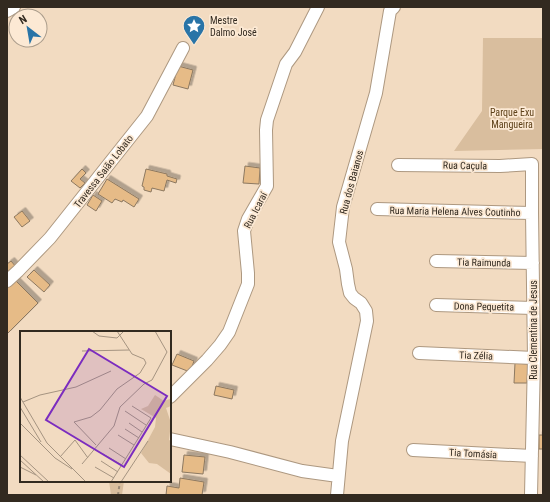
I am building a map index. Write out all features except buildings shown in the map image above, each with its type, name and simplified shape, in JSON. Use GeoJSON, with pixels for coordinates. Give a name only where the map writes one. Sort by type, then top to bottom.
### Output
{"type":"FeatureCollection","features":[{"type":"Feature","properties":{"kind":"street"},"geometry":{"type":"LineString","coordinates":[[7,11],[14,7]]}},
{"type":"Feature","properties":{"kind":"street","name":"Rua Icaraí"},"geometry":{"type":"LineString","coordinates":[[171,397],[207,360],[229,332],[248,284],[244,230],[248,219],[267,186],[267,120],[286,64],[295,52],[318,7]]}},
{"type":"Feature","properties":{"kind":"street","name":"Rua dos Baianos"},"geometry":{"type":"LineString","coordinates":[[336,495],[342,442],[367,321],[366,311],[361,303],[354,298],[350,292],[348,284],[339,242],[342,207],[376,93],[390,11],[394,7]]}},
{"type":"Feature","properties":{"kind":"street","name":"Travessa Saião Lobato"},"geometry":{"type":"LineString","coordinates":[[7,281],[50,238],[147,116],[183,48]]}},
{"type":"Feature","properties":{"kind":"street","name":"Rua Caçula"},"geometry":{"type":"LineString","coordinates":[[398,164],[500,166],[532,164]]}},
{"type":"Feature","properties":{"kind":"street","name":"Rua Clementina de Jesus"},"geometry":{"type":"LineString","coordinates":[[532,164],[534,358],[532,495]]}},
{"type":"Feature","properties":{"kind":"street","name":"Rua Maria Helena Alves Coutinho"},"geometry":{"type":"LineString","coordinates":[[377,209],[532,213]]}},
{"type":"Feature","properties":{"kind":"street","name":"Tia Raimunda"},"geometry":{"type":"LineString","coordinates":[[436,261],[533,263]]}},
{"type":"Feature","properties":{"kind":"street","name":"Dona Pequetita"},"geometry":{"type":"LineString","coordinates":[[436,305],[533,308]]}},
{"type":"Feature","properties":{"kind":"street","name":"Tia Zélia"},"geometry":{"type":"LineString","coordinates":[[419,353],[534,358]]}},
{"type":"Feature","properties":{"kind":"street"},"geometry":{"type":"LineString","coordinates":[[171,439],[230,452],[302,471],[338,476]]}},
{"type":"Feature","properties":{"kind":"street","name":"Tia Tomásia"},"geometry":{"type":"LineString","coordinates":[[413,450],[532,456]]}},
{"type":"Feature","properties":{"kind":"path"},"geometry":{"type":"LineString","coordinates":[[118,495],[120,482]]}},
{"type":"Feature","properties":{"kind":"green space","name":"Parque Exu Mangueira"},"geometry":{"type":"Polygon","coordinates":[[[483,38],[543,38],[543,149],[454,151],[482,111],[483,38]]]}},
{"type":"Feature","properties":{"kind":"green space"},"geometry":{"type":"Polygon","coordinates":[[[109,482],[124,482],[122,495],[111,495],[109,482]]]}},
{"type":"Feature","properties":{"kind":"place","name":"Mestre Dalmo José"},"geometry":{"type":"Point","coordinates":[194,46]}}]}
